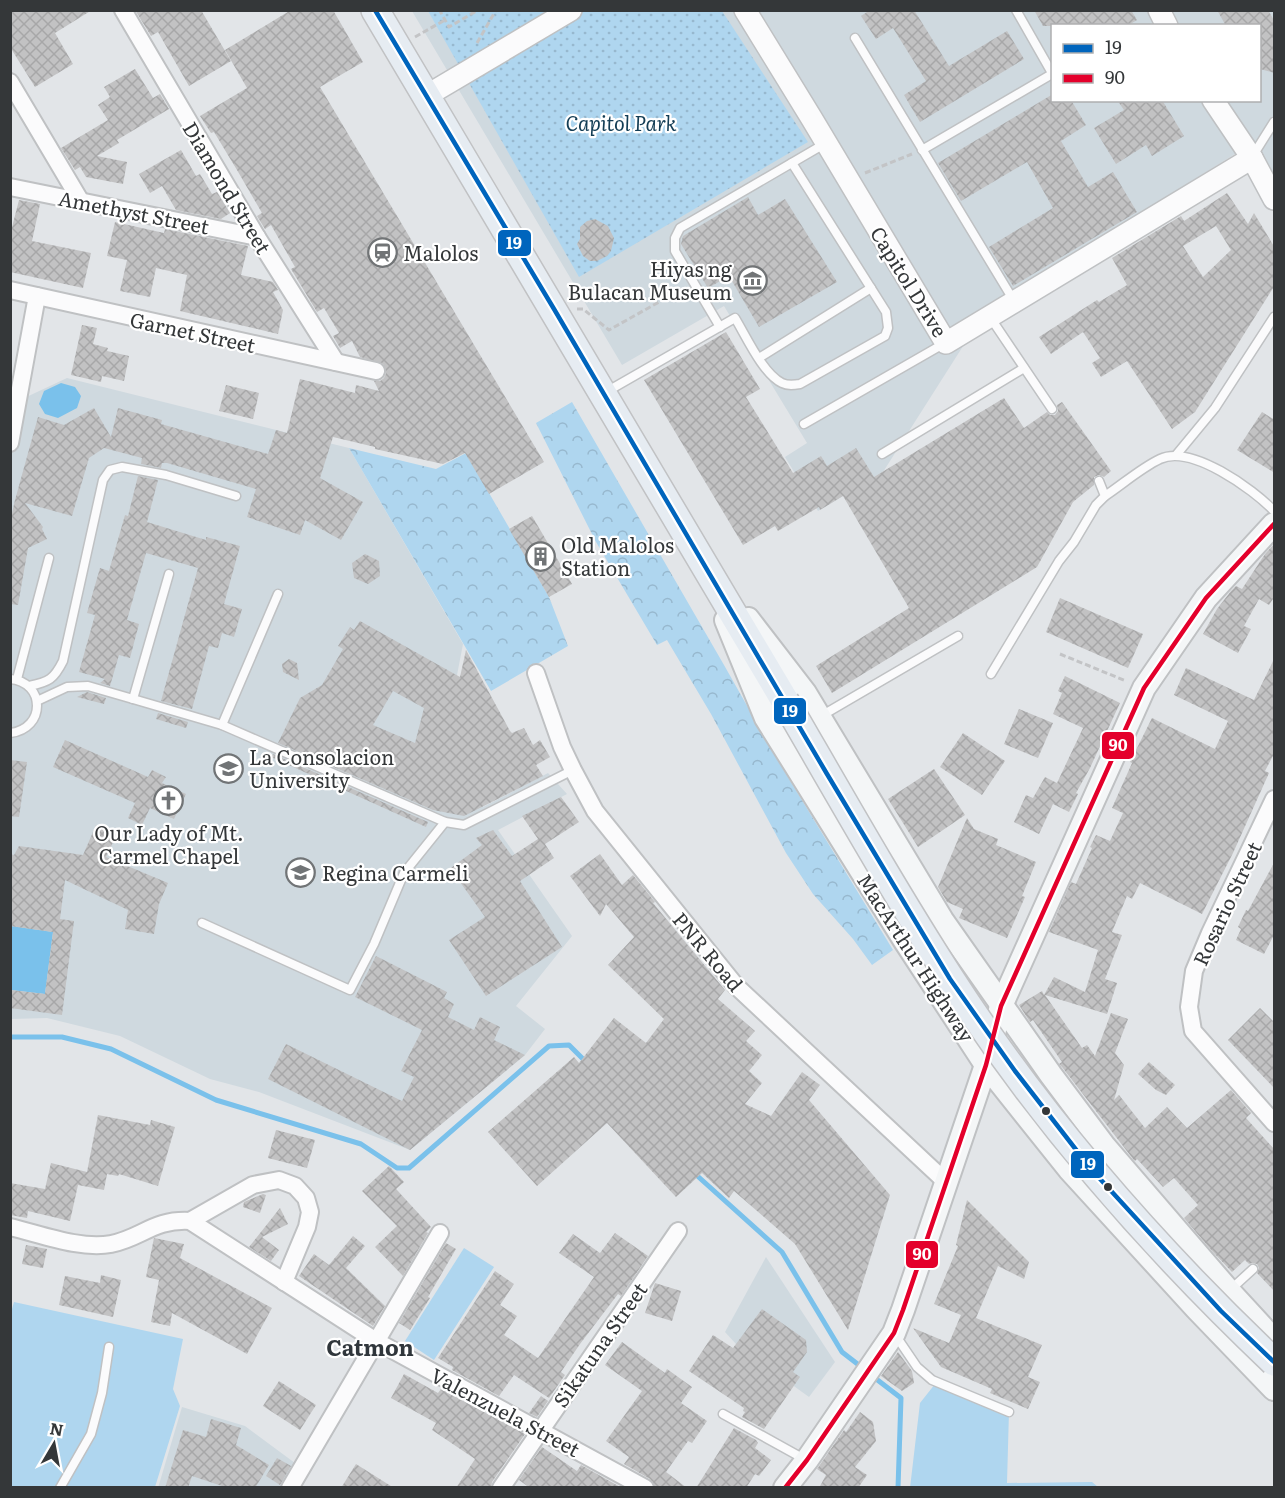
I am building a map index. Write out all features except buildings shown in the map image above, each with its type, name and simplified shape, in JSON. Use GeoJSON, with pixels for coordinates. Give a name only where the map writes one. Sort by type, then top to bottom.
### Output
{"type":"FeatureCollection","features":[{"type":"Feature","properties":{"kind":"highway","name":"MacArthur Highway"},"geometry":{"type":"LineString","coordinates":[[375,10],[950,979],[1015,1071],[1091,1169],[1221,1311],[1275,1362]]}},
{"type":"Feature","properties":{"kind":"main road"},"geometry":{"type":"LineString","coordinates":[[785,1488],[807,1460],[894,1333],[986,1065],[1001,1006],[1144,688],[1206,598],[1275,525]]}},
{"type":"Feature","properties":{"kind":"main road","name":"MacArthur Highway"},"geometry":{"type":"LineString","coordinates":[[700,558],[805,693],[859,774],[942,920],[1001,1006],[1105,1147],[1228,1291],[1272,1335]]}},
{"type":"Feature","properties":{"kind":"main road","name":"MacArthur Highway"},"geometry":{"type":"LineString","coordinates":[[700,558],[766,718],[905,941],[986,1065],[1069,1169],[1196,1308],[1275,1389]]}},
{"type":"Feature","properties":{"kind":"street","name":"Diamond Street"},"geometry":{"type":"LineString","coordinates":[[123,10],[257,237],[336,362]]}},
{"type":"Feature","properties":{"kind":"street"},"geometry":{"type":"LineString","coordinates":[[426,96],[571,10]]}},
{"type":"Feature","properties":{"kind":"street","name":"Capitol Drive"},"geometry":{"type":"LineString","coordinates":[[745,10],[946,343],[1252,158]]}},
{"type":"Feature","properties":{"kind":"street"},"geometry":{"type":"LineString","coordinates":[[1159,10],[1166,24]]}},
{"type":"Feature","properties":{"kind":"street"},"geometry":{"type":"LineString","coordinates":[[10,82],[80,200]]}},
{"type":"Feature","properties":{"kind":"street"},"geometry":{"type":"LineString","coordinates":[[1214,102],[1252,158],[1275,199]]}},
{"type":"Feature","properties":{"kind":"street","name":"Amethyst Street"},"geometry":{"type":"LineString","coordinates":[[10,187],[257,237]]}},
{"type":"Feature","properties":{"kind":"street","name":"Garnet Street"},"geometry":{"type":"LineString","coordinates":[[10,290],[376,371]]}},
{"type":"Feature","properties":{"kind":"street"},"geometry":{"type":"LineString","coordinates":[[10,443],[37,296]]}},
{"type":"Feature","properties":{"kind":"street","name":"PNR Road"},"geometry":{"type":"LineString","coordinates":[[536,673],[562,747],[595,811],[736,986],[946,1182]]}},
{"type":"Feature","properties":{"kind":"street","name":"Rosario Street"},"geometry":{"type":"LineString","coordinates":[[1275,799],[1194,971],[1189,1007],[1193,1031],[1275,1123]]}},
{"type":"Feature","properties":{"kind":"street"},"geometry":{"type":"LineString","coordinates":[[10,1227],[82,1244],[107,1245],[120,1242],[157,1224],[174,1220],[189,1221],[253,1185],[279,1180],[295,1186],[306,1198],[310,1212],[307,1227],[284,1282]]}},
{"type":"Feature","properties":{"kind":"street","name":"Valenzuela Street"},"geometry":{"type":"LineString","coordinates":[[189,1221],[376,1341],[645,1488]]}},
{"type":"Feature","properties":{"kind":"street","name":"Sikatuna Street"},"geometry":{"type":"LineString","coordinates":[[501,1488],[678,1231]]}},
{"type":"Feature","properties":{"kind":"street"},"geometry":{"type":"LineString","coordinates":[[290,1488],[440,1233]]}},
{"type":"Feature","properties":{"kind":"lane"},"geometry":{"type":"LineString","coordinates":[[1016,10],[1051,70]]}},
{"type":"Feature","properties":{"kind":"lane"},"geometry":{"type":"LineString","coordinates":[[855,38],[1015,302]]}},
{"type":"Feature","properties":{"kind":"lane"},"geometry":{"type":"LineString","coordinates":[[922,150],[1051,74]]}},
{"type":"Feature","properties":{"kind":"lane"},"geometry":{"type":"LineString","coordinates":[[1252,158],[1275,122]]}},
{"type":"Feature","properties":{"kind":"lane"},"geometry":{"type":"LineString","coordinates":[[720,327],[675,251],[675,238],[680,228],[826,143]]}},
{"type":"Feature","properties":{"kind":"lane"},"geometry":{"type":"LineString","coordinates":[[603,393],[735,318],[772,376],[781,383],[789,385],[801,384],[885,336],[888,320],[871,288],[792,163]]}},
{"type":"Feature","properties":{"kind":"lane"},"geometry":{"type":"LineString","coordinates":[[759,358],[871,288]]}},
{"type":"Feature","properties":{"kind":"lane"},"geometry":{"type":"LineString","coordinates":[[990,317],[1052,409]]}},
{"type":"Feature","properties":{"kind":"lane"},"geometry":{"type":"LineString","coordinates":[[1177,454],[1215,408],[1275,317]]}},
{"type":"Feature","properties":{"kind":"lane"},"geometry":{"type":"LineString","coordinates":[[804,424],[946,343]]}},
{"type":"Feature","properties":{"kind":"lane"},"geometry":{"type":"LineString","coordinates":[[882,454],[1024,368]]}},
{"type":"Feature","properties":{"kind":"lane"},"geometry":{"type":"LineString","coordinates":[[991,674],[1095,505],[1161,458],[1177,454],[1197,459],[1259,495],[1275,511]]}},
{"type":"Feature","properties":{"kind":"lane"},"geometry":{"type":"LineString","coordinates":[[49,558],[14,679],[29,686],[44,683],[55,676],[63,660],[103,480],[110,470],[122,467],[166,475],[236,496]]}},
{"type":"Feature","properties":{"kind":"lane"},"geometry":{"type":"LineString","coordinates":[[1099,481],[1106,495]]}},
{"type":"Feature","properties":{"kind":"lane"},"geometry":{"type":"LineString","coordinates":[[133,699],[169,574]]}},
{"type":"Feature","properties":{"kind":"lane"},"geometry":{"type":"LineString","coordinates":[[222,725],[278,594]]}},
{"type":"Feature","properties":{"kind":"lane"},"geometry":{"type":"LineString","coordinates":[[819,717],[958,636]]}},
{"type":"Feature","properties":{"kind":"lane"},"geometry":{"type":"LineString","coordinates":[[10,733],[21,731],[34,719],[37,701],[29,686]]}},
{"type":"Feature","properties":{"kind":"lane"},"geometry":{"type":"LineString","coordinates":[[37,701],[68,687],[88,686],[133,699],[222,725],[445,822],[464,825],[573,770]]}},
{"type":"Feature","properties":{"kind":"lane"},"geometry":{"type":"LineString","coordinates":[[201,923],[350,990],[374,944],[404,873],[445,822]]}},
{"type":"Feature","properties":{"kind":"lane"},"geometry":{"type":"LineString","coordinates":[[1228,1291],[1253,1269]]}},
{"type":"Feature","properties":{"kind":"lane"},"geometry":{"type":"LineString","coordinates":[[894,1333],[917,1367],[932,1380],[1009,1412]]}},
{"type":"Feature","properties":{"kind":"lane"},"geometry":{"type":"LineString","coordinates":[[60,1488],[91,1434],[102,1393],[109,1347]]}},
{"type":"Feature","properties":{"kind":"lane"},"geometry":{"type":"LineString","coordinates":[[723,1414],[807,1460]]}},
{"type":"Feature","properties":{"kind":"path"},"geometry":{"type":"LineString","coordinates":[[442,10],[440,11],[449,27],[478,10]]}},
{"type":"Feature","properties":{"kind":"path"},"geometry":{"type":"LineString","coordinates":[[475,68],[468,59],[496,10]]}},
{"type":"Feature","properties":{"kind":"path"},"geometry":{"type":"LineString","coordinates":[[397,47],[445,20]]}},
{"type":"Feature","properties":{"kind":"path"},"geometry":{"type":"LineString","coordinates":[[846,177],[856,177],[922,150]]}},
{"type":"Feature","properties":{"kind":"path"},"geometry":{"type":"LineString","coordinates":[[554,309],[583,309],[609,330],[693,282]]}},
{"type":"Feature","properties":{"kind":"path"},"geometry":{"type":"LineString","coordinates":[[1060,654],[1144,688]]}},
{"type":"Feature","properties":{"kind":"shaded area"},"geometry":{"type":"Polygon","coordinates":[[[412,11],[1274,11],[1274,176],[1254,142],[986,310],[883,472],[818,511],[785,457],[807,443],[724,306],[622,365],[412,11]]]}},
{"type":"Feature","properties":{"kind":"shaded area","name":"La Consolacion University"},"geometry":{"type":"Polygon","coordinates":[[[67,378],[349,448],[463,644],[440,763],[483,807],[548,773],[567,794],[498,830],[572,936],[516,1006],[545,1029],[525,1055],[410,1150],[259,1092],[210,1079],[120,1036],[47,1018],[11,1019],[10,464],[20,400],[67,378]]]}},
{"type":"Feature","properties":{"kind":"shaded area"},"geometry":{"type":"Polygon","coordinates":[[[61,383],[75,387],[81,396],[77,408],[58,418],[45,414],[39,404],[44,391],[61,383]]]}},
{"type":"Feature","properties":{"kind":"shaded area"},"geometry":{"type":"Polygon","coordinates":[[[11,926],[53,932],[45,994],[11,990],[11,926]]]}},
{"type":"Feature","properties":{"kind":"shaded area"},"geometry":{"type":"Polygon","coordinates":[[[766,1257],[835,1362],[809,1397],[736,1344],[725,1332],[766,1257]]]}},
{"type":"Feature","properties":{"kind":"shaded area"},"geometry":{"type":"Polygon","coordinates":[[[182,1407],[245,1426],[299,1466],[287,1487],[158,1488],[182,1407]]]}},
{"type":"Feature","properties":{"kind":"green space","name":"Capitol Park"},"geometry":{"type":"Polygon","coordinates":[[[428,11],[722,11],[808,142],[579,277],[428,11]]]}},
{"type":"Feature","properties":{"kind":"green space"},"geometry":{"type":"Polygon","coordinates":[[[572,402],[780,764],[893,950],[872,965],[853,939],[813,894],[786,853],[711,714],[667,640],[657,645],[596,542],[536,423],[572,402]]]}},
{"type":"Feature","properties":{"kind":"green space"},"geometry":{"type":"Polygon","coordinates":[[[349,448],[436,469],[466,453],[549,597],[568,646],[491,691],[349,448]]]}},
{"type":"Feature","properties":{"kind":"green space"},"geometry":{"type":"Polygon","coordinates":[[[464,1248],[494,1267],[434,1360],[405,1341],[464,1248]]]}},
{"type":"Feature","properties":{"kind":"green space"},"geometry":{"type":"Polygon","coordinates":[[[14,1302],[183,1339],[173,1389],[180,1406],[155,1487],[11,1488],[10,1316],[14,1302]]]}},
{"type":"Feature","properties":{"kind":"green space"},"geometry":{"type":"Polygon","coordinates":[[[939,1379],[1009,1411],[1007,1483],[1092,1482],[1098,1487],[910,1488],[920,1403],[939,1379]]]}},
{"type":"Feature","properties":{"kind":"waterway"},"geometry":{"type":"LineString","coordinates":[[10,1037],[62,1037],[111,1049],[216,1100],[361,1144],[397,1168],[409,1168],[549,1046],[569,1045],[586,1062]]}},
{"type":"Feature","properties":{"kind":"waterway"},"geometry":{"type":"LineString","coordinates":[[693,1172],[782,1252],[842,1352],[864,1369]]}},
{"type":"Feature","properties":{"kind":"waterway"},"geometry":{"type":"LineString","coordinates":[[871,1375],[901,1398],[898,1488]]}},
{"type":"Feature","properties":{"kind":"transit line","name":"19"},"geometry":{"type":"LineString","coordinates":[[375,10],[950,979],[1015,1071],[1091,1169],[1221,1311],[1274,1362]]}},
{"type":"Feature","properties":{"kind":"transit line","name":"90"},"geometry":{"type":"LineString","coordinates":[[785,1488],[807,1460],[894,1333],[986,1065],[1001,1006],[1144,688],[1206,598],[1274,524]]}},
{"type":"Feature","properties":{"kind":"place","name":"Malolos"},"geometry":{"type":"Point","coordinates":[382,252]}},
{"type":"Feature","properties":{"kind":"place","name":"Hiyas ng Bulacan Museum"},"geometry":{"type":"Point","coordinates":[753,280]}},
{"type":"Feature","properties":{"kind":"place","name":"Old Malolos Station"},"geometry":{"type":"Point","coordinates":[540,556]}},
{"type":"Feature","properties":{"kind":"place","name":"La Consolacion University"},"geometry":{"type":"Point","coordinates":[228,768]}},
{"type":"Feature","properties":{"kind":"place","name":"Our Lady of Mt. Carmel Chapel"},"geometry":{"type":"Point","coordinates":[169,801]}},
{"type":"Feature","properties":{"kind":"place","name":"Regina Carmeli"},"geometry":{"type":"Point","coordinates":[301,872]}},
{"type":"Feature","properties":{"kind":"district","name":"Catmon"},"geometry":{"type":"Point","coordinates":[370,1346]}}]}
